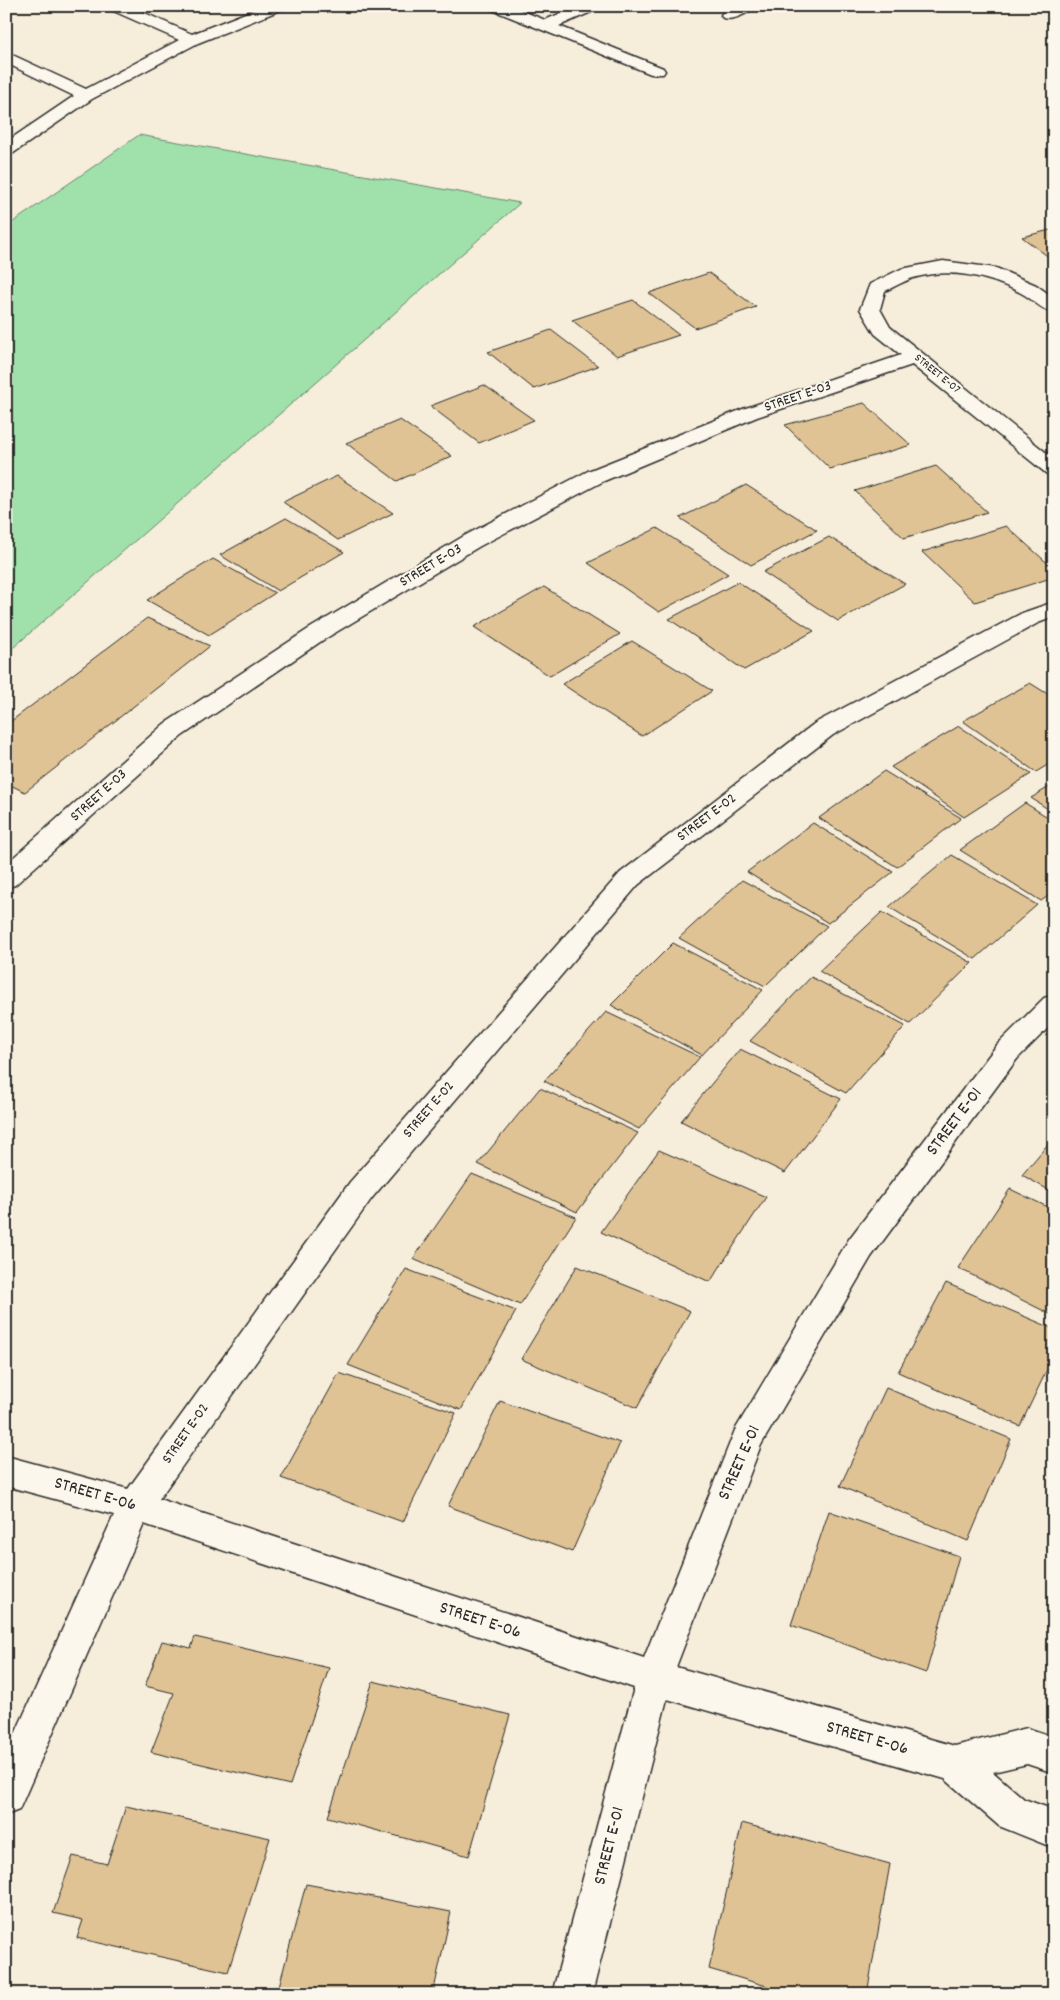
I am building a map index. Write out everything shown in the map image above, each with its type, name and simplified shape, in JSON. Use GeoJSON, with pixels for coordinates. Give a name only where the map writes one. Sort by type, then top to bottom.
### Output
{"type":"FeatureCollection","features":[{"type":"Feature","properties":{"kind":"street"},"geometry":{"type":"LineString","coordinates":[[115,6],[192,40]]}},
{"type":"Feature","properties":{"kind":"street"},"geometry":{"type":"LineString","coordinates":[[6,150],[86,95],[192,40],[277,6]]}},
{"type":"Feature","properties":{"kind":"street"},"geometry":{"type":"LineString","coordinates":[[496,6],[657,71]]}},
{"type":"Feature","properties":{"kind":"street"},"geometry":{"type":"LineString","coordinates":[[545,26],[592,6]]}},
{"type":"Feature","properties":{"kind":"street"},"geometry":{"type":"LineString","coordinates":[[729,15],[747,6]]}},
{"type":"Feature","properties":{"kind":"street"},"geometry":{"type":"LineString","coordinates":[[6,57],[86,95]]}},
{"type":"Feature","properties":{"kind":"street","name":"STREET E-07"},"geometry":{"type":"LineString","coordinates":[[1054,307],[1029,289],[989,272],[943,267],[908,273],[877,288],[870,309],[882,330],[1054,470]]}},
{"type":"Feature","properties":{"kind":"street","name":"STREET E-03"},"geometry":{"type":"LineString","coordinates":[[6,879],[172,730],[315,635],[472,541],[596,476],[750,413],[915,357]]}},
{"type":"Feature","properties":{"kind":"street","name":"STREET E-02"},"geometry":{"type":"LineString","coordinates":[[6,1797],[135,1506],[361,1190],[629,879],[824,729],[1030,618],[1054,609]]}},
{"type":"Feature","properties":{"kind":"street","name":"STREET E-01"},"geometry":{"type":"LineString","coordinates":[[572,1994],[654,1678],[747,1440],[855,1257],[1007,1052],[1054,1005]]}},
{"type":"Feature","properties":{"kind":"street","name":"STREET E-06"},"geometry":{"type":"LineString","coordinates":[[6,1471],[135,1506],[654,1678],[955,1764]]}},
{"type":"Feature","properties":{"kind":"street"},"geometry":{"type":"LineString","coordinates":[[955,1764],[1026,1746],[1054,1755]]}},
{"type":"Feature","properties":{"kind":"street"},"geometry":{"type":"LineString","coordinates":[[955,1764],[1012,1814],[1054,1829]]}},
{"type":"Feature","properties":{"kind":"green space"},"geometry":{"type":"Polygon","coordinates":[[[139,135],[520,203],[6,654],[6,227],[139,135]]]}},
{"type":"Feature","properties":{"kind":"building"},"geometry":{"type":"Polygon","coordinates":[[[1054,229],[1054,261],[1022,237],[1054,229]]]}},
{"type":"Feature","properties":{"kind":"building"},"geometry":{"type":"Polygon","coordinates":[[[709,273],[756,307],[695,328],[649,293],[709,273]]]}},
{"type":"Feature","properties":{"kind":"building"},"geometry":{"type":"Polygon","coordinates":[[[633,300],[679,335],[617,356],[572,320],[633,300]]]}},
{"type":"Feature","properties":{"kind":"building"},"geometry":{"type":"Polygon","coordinates":[[[551,330],[598,366],[534,389],[488,352],[551,330]]]}},
{"type":"Feature","properties":{"kind":"building"},"geometry":{"type":"Polygon","coordinates":[[[484,385],[534,420],[479,443],[430,406],[484,385]]]}},
{"type":"Feature","properties":{"kind":"building"},"geometry":{"type":"Polygon","coordinates":[[[864,403],[911,445],[830,469],[785,425],[864,403]]]}},
{"type":"Feature","properties":{"kind":"building"},"geometry":{"type":"Polygon","coordinates":[[[400,420],[452,456],[397,481],[346,443],[400,420]]]}},
{"type":"Feature","properties":{"kind":"building"},"geometry":{"type":"Polygon","coordinates":[[[936,466],[987,512],[904,538],[855,491],[936,466]]]}},
{"type":"Feature","properties":{"kind":"building"},"geometry":{"type":"Polygon","coordinates":[[[337,476],[393,513],[338,540],[283,502],[337,476]]]}},
{"type":"Feature","properties":{"kind":"building"},"geometry":{"type":"Polygon","coordinates":[[[746,485],[817,530],[751,565],[680,518],[746,485]]]}},
{"type":"Feature","properties":{"kind":"building"},"geometry":{"type":"Polygon","coordinates":[[[286,518],[344,552],[278,591],[220,555],[286,518]]]}},
{"type":"Feature","properties":{"kind":"building"},"geometry":{"type":"Polygon","coordinates":[[[1006,526],[1054,569],[1054,577],[975,602],[922,552],[1006,526]]]}},
{"type":"Feature","properties":{"kind":"building"},"geometry":{"type":"Polygon","coordinates":[[[657,528],[728,574],[659,612],[588,563],[657,528]]]}},
{"type":"Feature","properties":{"kind":"building"},"geometry":{"type":"Polygon","coordinates":[[[829,537],[905,584],[838,621],[763,572],[829,537]]]}},
{"type":"Feature","properties":{"kind":"building"},"geometry":{"type":"Polygon","coordinates":[[[213,559],[275,593],[209,635],[147,600],[213,559]]]}},
{"type":"Feature","properties":{"kind":"building"},"geometry":{"type":"Polygon","coordinates":[[[738,582],[814,631],[744,670],[669,619],[738,582]]]}},
{"type":"Feature","properties":{"kind":"building"},"geometry":{"type":"Polygon","coordinates":[[[544,587],[620,634],[550,676],[474,627],[544,587]]]}},
{"type":"Feature","properties":{"kind":"building"},"geometry":{"type":"Polygon","coordinates":[[[147,618],[210,646],[25,792],[6,783],[6,725],[147,618]]]}},
{"type":"Feature","properties":{"kind":"building"},"geometry":{"type":"Polygon","coordinates":[[[632,641],[712,691],[642,736],[562,684],[632,641]]]}},
{"type":"Feature","properties":{"kind":"building"},"geometry":{"type":"Polygon","coordinates":[[[1030,683],[1054,698],[1054,761],[1036,772],[963,721],[1030,683]]]}},
{"type":"Feature","properties":{"kind":"building"},"geometry":{"type":"Polygon","coordinates":[[[959,726],[1031,774],[964,817],[891,767],[959,726]]]}},
{"type":"Feature","properties":{"kind":"building"},"geometry":{"type":"Polygon","coordinates":[[[884,771],[961,818],[897,867],[819,818],[884,771]]]}},
{"type":"Feature","properties":{"kind":"building"},"geometry":{"type":"Polygon","coordinates":[[[1054,784],[1054,813],[1031,798],[1054,784]]]}},
{"type":"Feature","properties":{"kind":"building"},"geometry":{"type":"Polygon","coordinates":[[[1025,803],[1054,821],[1054,892],[1041,901],[960,850],[1025,803]]]}},
{"type":"Feature","properties":{"kind":"building"},"geometry":{"type":"Polygon","coordinates":[[[813,823],[893,872],[828,923],[747,872],[813,823]]]}},
{"type":"Feature","properties":{"kind":"building"},"geometry":{"type":"Polygon","coordinates":[[[952,855],[1037,905],[975,959],[889,907],[952,855]]]}},
{"type":"Feature","properties":{"kind":"building"},"geometry":{"type":"Polygon","coordinates":[[[742,880],[827,926],[765,986],[679,938],[742,880]]]}},
{"type":"Feature","properties":{"kind":"building"},"geometry":{"type":"Polygon","coordinates":[[[882,912],[972,963],[910,1024],[819,971],[882,912]]]}},
{"type":"Feature","properties":{"kind":"building"},"geometry":{"type":"Polygon","coordinates":[[[673,943],[763,990],[702,1055],[611,1005],[673,943]]]}},
{"type":"Feature","properties":{"kind":"building"},"geometry":{"type":"Polygon","coordinates":[[[811,977],[905,1026],[846,1093],[750,1041],[811,977]]]}},
{"type":"Feature","properties":{"kind":"building"},"geometry":{"type":"Polygon","coordinates":[[[606,1012],[700,1057],[639,1129],[544,1081],[606,1012]]]}},
{"type":"Feature","properties":{"kind":"building"},"geometry":{"type":"Polygon","coordinates":[[[740,1049],[841,1099],[785,1173],[681,1121],[740,1049]]]}},
{"type":"Feature","properties":{"kind":"building"},"geometry":{"type":"Polygon","coordinates":[[[540,1088],[638,1133],[577,1212],[478,1164],[540,1088]]]}},
{"type":"Feature","properties":{"kind":"building"},"geometry":{"type":"Polygon","coordinates":[[[1054,1137],[1054,1193],[1022,1175],[1054,1137]]]}},
{"type":"Feature","properties":{"kind":"building"},"geometry":{"type":"Polygon","coordinates":[[[659,1150],[766,1197],[710,1282],[601,1232],[659,1150]]]}},
{"type":"Feature","properties":{"kind":"building"},"geometry":{"type":"Polygon","coordinates":[[[472,1174],[576,1217],[520,1305],[413,1259],[472,1174]]]}},
{"type":"Feature","properties":{"kind":"building"},"geometry":{"type":"Polygon","coordinates":[[[1010,1189],[1054,1210],[1054,1316],[958,1268],[1010,1189]]]}},
{"type":"Feature","properties":{"kind":"building"},"geometry":{"type":"Polygon","coordinates":[[[577,1266],[690,1311],[637,1408],[521,1359],[577,1266]]]}},
{"type":"Feature","properties":{"kind":"building"},"geometry":{"type":"Polygon","coordinates":[[[406,1269],[516,1311],[461,1410],[348,1365],[406,1269]]]}},
{"type":"Feature","properties":{"kind":"building"},"geometry":{"type":"Polygon","coordinates":[[[946,1283],[1054,1329],[1054,1355],[1020,1426],[898,1372],[946,1283]]]}},
{"type":"Feature","properties":{"kind":"building"},"geometry":{"type":"Polygon","coordinates":[[[339,1373],[456,1413],[403,1522],[281,1478],[339,1373]]]}},
{"type":"Feature","properties":{"kind":"building"},"geometry":{"type":"Polygon","coordinates":[[[886,1388],[1011,1439],[968,1541],[840,1486],[886,1388]]]}},
{"type":"Feature","properties":{"kind":"building"},"geometry":{"type":"Polygon","coordinates":[[[500,1401],[620,1443],[572,1552],[448,1506],[500,1401]]]}},
{"type":"Feature","properties":{"kind":"building"},"geometry":{"type":"Polygon","coordinates":[[[829,1511],[959,1556],[926,1673],[791,1625],[829,1511]]]}},
{"type":"Feature","properties":{"kind":"building"},"geometry":{"type":"Polygon","coordinates":[[[195,1637],[329,1668],[290,1785],[151,1752],[174,1693],[145,1686],[162,1641],[191,1648],[195,1637]]]}},
{"type":"Feature","properties":{"kind":"building"},"geometry":{"type":"Polygon","coordinates":[[[373,1681],[510,1715],[469,1856],[328,1817],[373,1681]]]}},
{"type":"Feature","properties":{"kind":"building"},"geometry":{"type":"Polygon","coordinates":[[[126,1806],[270,1838],[228,1972],[77,1938],[83,1920],[53,1913],[73,1856],[107,1864],[126,1806]]]}},
{"type":"Feature","properties":{"kind":"building"},"geometry":{"type":"Polygon","coordinates":[[[742,1823],[890,1864],[867,1994],[794,1994],[709,1969],[742,1823]]]}},
{"type":"Feature","properties":{"kind":"building"},"geometry":{"type":"Polygon","coordinates":[[[306,1884],[451,1912],[433,1994],[277,1994],[306,1884]]]}},
{"type":"Feature","properties":{"kind":"building"},"geometry":{"type":"Polygon","coordinates":[[[708,1987],[737,1994],[707,1994],[708,1987]]]}}]}
